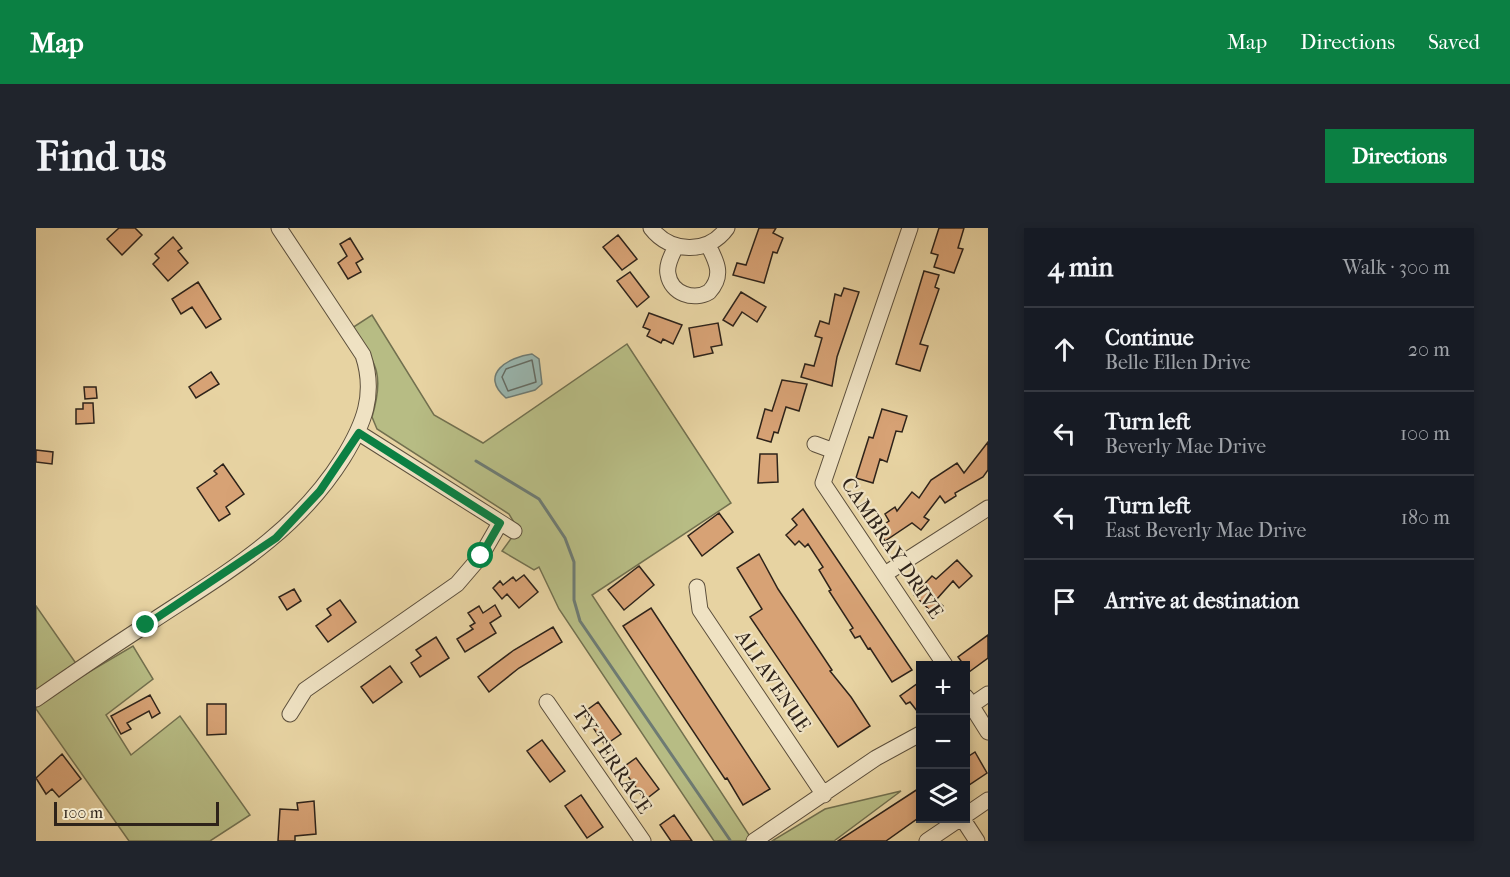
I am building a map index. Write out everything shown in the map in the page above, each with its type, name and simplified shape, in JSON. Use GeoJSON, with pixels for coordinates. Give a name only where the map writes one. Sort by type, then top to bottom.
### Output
{"type":"FeatureCollection","features":[{"type":"Feature","properties":{"kind":"street"},"geometry":{"type":"LineString","coordinates":[[36,699],[276,538],[320,491],[359,433],[368,403],[369,388],[368,372],[363,355],[279,228]]}},
{"type":"Feature","properties":{"kind":"street"},"geometry":{"type":"LineString","coordinates":[[651,228],[659,238],[676,246],[703,246],[727,228]]}},
{"type":"Feature","properties":{"kind":"street","name":"CAMBRAY DRIVE"},"geometry":{"type":"LineString","coordinates":[[910,228],[823,483],[942,661]]}},
{"type":"Feature","properties":{"kind":"street"},"geometry":{"type":"LineString","coordinates":[[676,246],[668,265],[670,282],[684,295],[696,297],[710,292],[718,278],[719,265],[703,246]]}},
{"type":"Feature","properties":{"kind":"street"},"geometry":{"type":"LineString","coordinates":[[359,433],[514,531]]}},
{"type":"Feature","properties":{"kind":"street"},"geometry":{"type":"LineString","coordinates":[[815,444],[834,451]]}},
{"type":"Feature","properties":{"kind":"street"},"geometry":{"type":"LineString","coordinates":[[885,574],[988,508]]}},
{"type":"Feature","properties":{"kind":"street"},"geometry":{"type":"LineString","coordinates":[[290,714],[305,690],[457,584],[481,556],[500,523]]}},
{"type":"Feature","properties":{"kind":"street","name":"ALI AVENUE"},"geometry":{"type":"LineString","coordinates":[[697,587],[700,610],[824,795]]}},
{"type":"Feature","properties":{"kind":"street"},"geometry":{"type":"LineString","coordinates":[[970,703],[988,694]]}},
{"type":"Feature","properties":{"kind":"street","name":"TY TERRACE"},"geometry":{"type":"LineString","coordinates":[[548,702],[643,841]]}},
{"type":"Feature","properties":{"kind":"street"},"geometry":{"type":"LineString","coordinates":[[970,708],[988,732]]}},
{"type":"Feature","properties":{"kind":"street"},"geometry":{"type":"LineString","coordinates":[[754,841],[876,758],[916,737]]}},
{"type":"Feature","properties":{"kind":"street"},"geometry":{"type":"LineString","coordinates":[[970,812],[988,800]]}},
{"type":"Feature","properties":{"kind":"street"},"geometry":{"type":"LineString","coordinates":[[927,841],[955,823]]}},
{"type":"Feature","properties":{"kind":"street"},"geometry":{"type":"LineString","coordinates":[[964,823],[977,841]]}},
{"type":"Feature","properties":{"kind":"green space"},"geometry":{"type":"Polygon","coordinates":[[[372,315],[434,415],[483,443],[627,344],[731,503],[592,595],[753,841],[714,841],[559,609],[539,567],[534,570],[502,551],[518,529],[509,514],[377,429],[372,417],[378,390],[376,370],[352,328],[372,315]]]}},
{"type":"Feature","properties":{"kind":"green space"},"geometry":{"type":"Polygon","coordinates":[[[36,606],[84,675],[133,646],[153,679],[106,715],[131,755],[180,716],[250,815],[210,841],[129,841],[36,709],[36,606]]]}},
{"type":"Feature","properties":{"kind":"green space"},"geometry":{"type":"Polygon","coordinates":[[[901,791],[834,841],[772,841],[825,809],[901,791]]]}},
{"type":"Feature","properties":{"kind":"water"},"geometry":{"type":"Polygon","coordinates":[[[532,354],[539,359],[542,384],[535,390],[506,398],[498,389],[495,381],[496,374],[506,363],[532,354]]]}},
{"type":"Feature","properties":{"kind":"building"},"geometry":{"type":"Polygon","coordinates":[[[119,228],[135,228],[142,235],[122,255],[107,239],[119,228]]]}},
{"type":"Feature","properties":{"kind":"building"},"geometry":{"type":"Polygon","coordinates":[[[759,228],[776,228],[773,233],[783,238],[777,253],[773,252],[764,283],[733,275],[737,263],[746,265],[759,228]]]}},
{"type":"Feature","properties":{"kind":"building"},"geometry":{"type":"Polygon","coordinates":[[[939,228],[964,228],[958,248],[963,249],[954,273],[934,267],[938,255],[931,253],[939,228]]]}},
{"type":"Feature","properties":{"kind":"building"},"geometry":{"type":"Polygon","coordinates":[[[618,235],[637,259],[622,270],[603,247],[618,235]]]}},
{"type":"Feature","properties":{"kind":"building"},"geometry":{"type":"Polygon","coordinates":[[[173,237],[182,248],[178,251],[188,263],[168,281],[153,264],[159,258],[155,254],[173,237]]]}},
{"type":"Feature","properties":{"kind":"building"},"geometry":{"type":"Polygon","coordinates":[[[350,238],[363,259],[356,263],[361,272],[348,279],[338,263],[347,256],[340,244],[350,238]]]}},
{"type":"Feature","properties":{"kind":"building"},"geometry":{"type":"Polygon","coordinates":[[[924,271],[939,275],[935,287],[939,289],[920,344],[928,346],[920,371],[896,364],[924,271]]]}},
{"type":"Feature","properties":{"kind":"building"},"geometry":{"type":"Polygon","coordinates":[[[630,272],[649,297],[637,307],[617,281],[630,272]]]}},
{"type":"Feature","properties":{"kind":"building"},"geometry":{"type":"Polygon","coordinates":[[[198,282],[221,319],[206,328],[192,307],[181,314],[172,299],[198,282]]]}},
{"type":"Feature","properties":{"kind":"building"},"geometry":{"type":"Polygon","coordinates":[[[844,288],[859,292],[837,357],[832,386],[801,377],[805,364],[814,366],[822,338],[815,336],[820,321],[829,324],[835,294],[841,296],[844,288]]]}},
{"type":"Feature","properties":{"kind":"building"},"geometry":{"type":"Polygon","coordinates":[[[741,292],[766,307],[757,322],[742,312],[733,326],[723,320],[741,292]]]}},
{"type":"Feature","properties":{"kind":"building"},"geometry":{"type":"Polygon","coordinates":[[[649,313],[682,325],[673,344],[663,339],[661,343],[647,336],[650,330],[643,327],[649,313]]]}},
{"type":"Feature","properties":{"kind":"building"},"geometry":{"type":"Polygon","coordinates":[[[718,323],[722,345],[711,347],[713,353],[694,357],[689,328],[718,323]]]}},
{"type":"Feature","properties":{"kind":"building"},"geometry":{"type":"Polygon","coordinates":[[[211,372],[219,384],[196,398],[189,387],[211,372]]]}},
{"type":"Feature","properties":{"kind":"building"},"geometry":{"type":"Polygon","coordinates":[[[782,380],[807,384],[799,411],[786,407],[778,433],[774,432],[771,442],[757,438],[765,409],[772,411],[782,380]]]}},
{"type":"Feature","properties":{"kind":"building"},"geometry":{"type":"Polygon","coordinates":[[[84,387],[96,387],[97,398],[85,399],[84,387]]]}},
{"type":"Feature","properties":{"kind":"building"},"geometry":{"type":"Polygon","coordinates":[[[83,403],[93,403],[94,423],[76,424],[76,409],[83,409],[83,403]]]}},
{"type":"Feature","properties":{"kind":"building"},"geometry":{"type":"Polygon","coordinates":[[[882,409],[907,416],[902,432],[896,431],[887,462],[880,459],[873,483],[856,478],[869,437],[873,438],[882,409]]]}},
{"type":"Feature","properties":{"kind":"building"},"geometry":{"type":"Polygon","coordinates":[[[988,442],[988,470],[983,477],[955,493],[956,496],[945,503],[940,496],[924,517],[929,520],[921,530],[912,523],[885,541],[877,529],[889,521],[885,514],[895,507],[897,511],[912,492],[919,498],[931,480],[957,463],[964,473],[988,442]]]}},
{"type":"Feature","properties":{"kind":"building"},"geometry":{"type":"Polygon","coordinates":[[[36,450],[53,452],[52,464],[36,462],[36,450]]]}},
{"type":"Feature","properties":{"kind":"building"},"geometry":{"type":"Polygon","coordinates":[[[760,454],[777,454],[778,482],[758,483],[760,454]]]}},
{"type":"Feature","properties":{"kind":"building"},"geometry":{"type":"Polygon","coordinates":[[[223,464],[244,494],[226,507],[230,514],[219,521],[197,488],[217,474],[214,471],[223,464]]]}},
{"type":"Feature","properties":{"kind":"building"},"geometry":{"type":"Polygon","coordinates":[[[803,509],[912,670],[892,682],[870,648],[868,649],[860,636],[855,638],[850,630],[853,628],[829,591],[831,590],[819,570],[823,567],[808,544],[805,547],[799,541],[795,545],[786,535],[797,525],[792,519],[803,509]]]}},
{"type":"Feature","properties":{"kind":"building"},"geometry":{"type":"Polygon","coordinates":[[[719,513],[733,532],[702,556],[688,536],[719,513]]]}},
{"type":"Feature","properties":{"kind":"building"},"geometry":{"type":"Polygon","coordinates":[[[759,554],[778,589],[832,670],[830,671],[870,726],[838,747],[750,617],[762,609],[737,568],[759,554]]]}},
{"type":"Feature","properties":{"kind":"building"},"geometry":{"type":"Polygon","coordinates":[[[957,560],[972,576],[959,588],[953,581],[936,600],[943,606],[935,615],[914,595],[932,576],[936,579],[957,560]]]}},
{"type":"Feature","properties":{"kind":"building"},"geometry":{"type":"Polygon","coordinates":[[[639,566],[654,585],[624,610],[608,590],[639,566]]]}},
{"type":"Feature","properties":{"kind":"building"},"geometry":{"type":"Polygon","coordinates":[[[524,575],[538,592],[519,608],[507,594],[502,599],[493,588],[500,581],[503,585],[513,577],[516,581],[524,575]]]}},
{"type":"Feature","properties":{"kind":"building"},"geometry":{"type":"Polygon","coordinates":[[[294,589],[301,601],[287,610],[279,597],[294,589]]]}},
{"type":"Feature","properties":{"kind":"building"},"geometry":{"type":"Polygon","coordinates":[[[340,600],[356,622],[328,642],[316,626],[331,615],[327,609],[340,600]]]}},
{"type":"Feature","properties":{"kind":"building"},"geometry":{"type":"Polygon","coordinates":[[[495,605],[501,616],[490,623],[496,633],[465,652],[457,639],[473,629],[470,626],[475,623],[468,613],[479,606],[483,613],[495,605]]]}},
{"type":"Feature","properties":{"kind":"building"},"geometry":{"type":"Polygon","coordinates":[[[651,608],[770,789],[743,805],[623,626],[651,608]]]}},
{"type":"Feature","properties":{"kind":"building"},"geometry":{"type":"Polygon","coordinates":[[[553,627],[562,642],[519,668],[489,692],[478,677],[514,650],[553,627]]]}},
{"type":"Feature","properties":{"kind":"building"},"geometry":{"type":"Polygon","coordinates":[[[988,635],[988,658],[970,671],[970,661],[961,661],[958,657],[988,635]]]}},
{"type":"Feature","properties":{"kind":"building"},"geometry":{"type":"Polygon","coordinates":[[[436,637],[449,658],[420,677],[411,663],[421,656],[416,650],[436,637]]]}},
{"type":"Feature","properties":{"kind":"building"},"geometry":{"type":"Polygon","coordinates":[[[390,666],[402,682],[373,703],[361,687],[390,666]]]}},
{"type":"Feature","properties":{"kind":"building"},"geometry":{"type":"Polygon","coordinates":[[[916,685],[916,710],[910,702],[906,704],[900,696],[916,685]]]}},
{"type":"Feature","properties":{"kind":"building"},"geometry":{"type":"Polygon","coordinates":[[[150,695],[160,713],[152,718],[149,711],[127,723],[131,729],[121,734],[111,716],[150,695]]]}},
{"type":"Feature","properties":{"kind":"building"},"geometry":{"type":"Polygon","coordinates":[[[598,702],[621,734],[605,745],[583,713],[598,702]]]}},
{"type":"Feature","properties":{"kind":"building"},"geometry":{"type":"Polygon","coordinates":[[[207,704],[226,704],[226,734],[207,735],[207,704]]]}},
{"type":"Feature","properties":{"kind":"building"},"geometry":{"type":"Polygon","coordinates":[[[542,740],[565,771],[550,782],[527,751],[542,740]]]}},
{"type":"Feature","properties":{"kind":"building"},"geometry":{"type":"Polygon","coordinates":[[[975,752],[987,773],[970,784],[970,769],[970,755],[975,752]]]}},
{"type":"Feature","properties":{"kind":"building"},"geometry":{"type":"Polygon","coordinates":[[[62,754],[81,779],[59,797],[52,789],[46,794],[36,778],[62,754]]]}},
{"type":"Feature","properties":{"kind":"building"},"geometry":{"type":"Polygon","coordinates":[[[636,758],[659,789],[645,800],[622,768],[636,758]]]}},
{"type":"Feature","properties":{"kind":"building"},"geometry":{"type":"Polygon","coordinates":[[[916,790],[916,820],[886,841],[838,841],[916,790]]]}},
{"type":"Feature","properties":{"kind":"building"},"geometry":{"type":"Polygon","coordinates":[[[581,795],[603,827],[587,838],[565,806],[581,795]]]}},
{"type":"Feature","properties":{"kind":"building"},"geometry":{"type":"Polygon","coordinates":[[[314,801],[316,834],[295,836],[295,841],[278,841],[280,809],[298,810],[297,803],[314,801]]]}},
{"type":"Feature","properties":{"kind":"building"},"geometry":{"type":"Polygon","coordinates":[[[674,815],[692,841],[671,841],[660,825],[674,815]]]}},
{"type":"Feature","properties":{"kind":"waterway"},"geometry":{"type":"LineString","coordinates":[[476,461],[539,499],[565,538],[574,562],[574,600],[580,621],[730,840]]}},
{"type":"Feature","properties":{"kind":"route"},"geometry":{"type":"LineString","coordinates":[[146,625],[276,538],[320,491],[359,433],[500,523],[481,556]]}}]}
